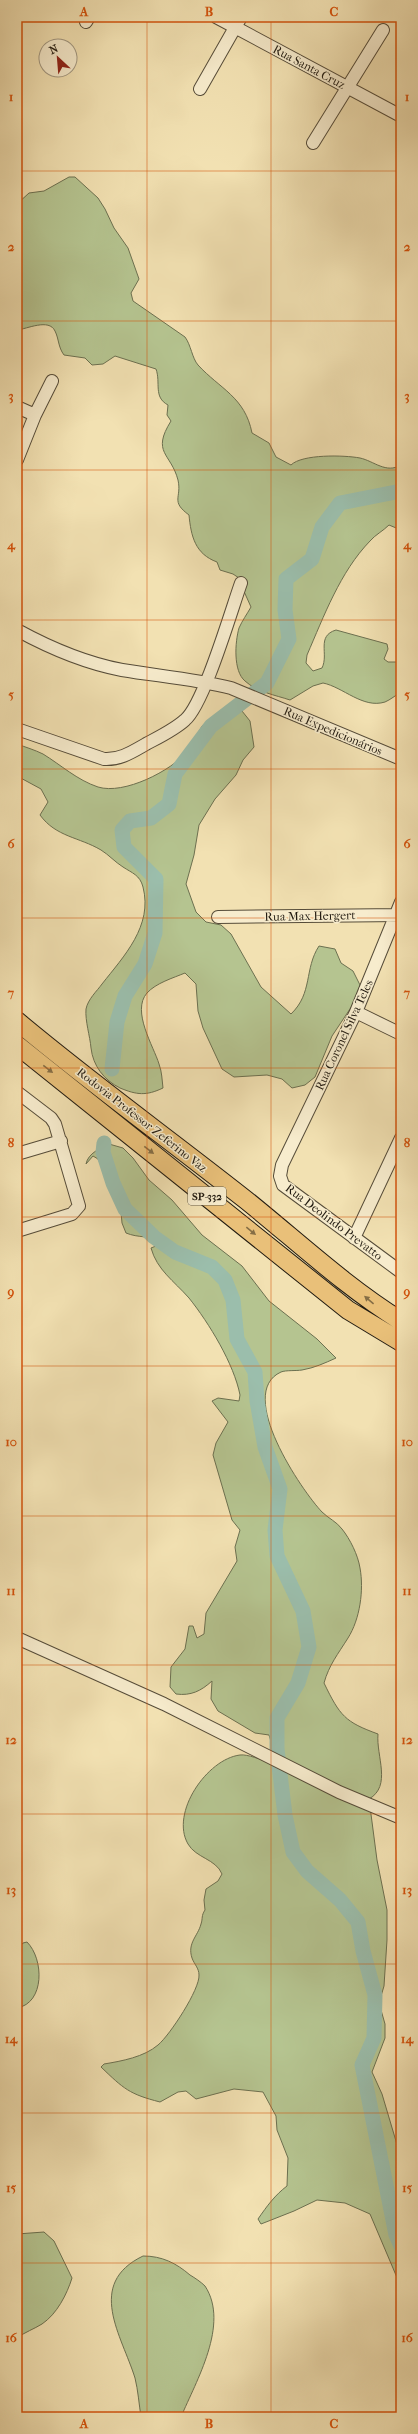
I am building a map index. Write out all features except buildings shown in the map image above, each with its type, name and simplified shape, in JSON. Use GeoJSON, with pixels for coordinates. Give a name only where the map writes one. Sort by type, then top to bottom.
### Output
{"type":"FeatureCollection","features":[{"type":"Feature","properties":{"kind":"highway","name":"Rodovia Professor Zeferino Vaz"},"geometry":{"type":"LineString","coordinates":[[17,1021],[58,1056],[246,1200],[374,1305],[401,1321]]}},
{"type":"Feature","properties":{"kind":"highway","name":"Rodovia Professor Zeferino Vaz"},"geometry":{"type":"LineString","coordinates":[[17,1045],[348,1310],[401,1342]]}},
{"type":"Feature","properties":{"kind":"highway"},"geometry":{"type":"LineString","coordinates":[[348,1310],[359,1326],[401,1354]]}},
{"type":"Feature","properties":{"kind":"street","name":"Rua Santa Cruz"},"geometry":{"type":"LineString","coordinates":[[216,17],[238,22],[347,87],[401,116]]}},
{"type":"Feature","properties":{"kind":"street"},"geometry":{"type":"LineString","coordinates":[[200,89],[238,22]]}},
{"type":"Feature","properties":{"kind":"street"},"geometry":{"type":"LineString","coordinates":[[313,143],[383,30]]}},
{"type":"Feature","properties":{"kind":"street"},"geometry":{"type":"LineString","coordinates":[[17,460],[35,415],[52,381]]}},
{"type":"Feature","properties":{"kind":"street"},"geometry":{"type":"LineString","coordinates":[[17,407],[35,415]]}},
{"type":"Feature","properties":{"kind":"street"},"geometry":{"type":"LineString","coordinates":[[17,729],[104,759],[113,760],[123,757],[186,720],[192,712],[206,681],[241,583]]}},
{"type":"Feature","properties":{"kind":"street","name":"Rua Expedicionários"},"geometry":{"type":"LineString","coordinates":[[17,630],[52,649],[121,670],[206,681],[230,688],[401,759]]}},
{"type":"Feature","properties":{"kind":"street","name":"Rua Coronel Silva Teles"},"geometry":{"type":"LineString","coordinates":[[282,1165],[356,1012],[398,915],[401,902]]}},
{"type":"Feature","properties":{"kind":"street","name":"Rua Max Hergert"},"geometry":{"type":"LineString","coordinates":[[218,917],[398,915]]}},
{"type":"Feature","properties":{"kind":"street"},"geometry":{"type":"LineString","coordinates":[[356,1012],[401,1034]]}},
{"type":"Feature","properties":{"kind":"street"},"geometry":{"type":"LineString","coordinates":[[17,1092],[51,1118],[61,1141],[78,1200],[77,1210],[72,1214],[17,1231]]}},
{"type":"Feature","properties":{"kind":"street"},"geometry":{"type":"LineString","coordinates":[[354,1238],[401,1138]]}},
{"type":"Feature","properties":{"kind":"street"},"geometry":{"type":"LineString","coordinates":[[17,1154],[61,1141]]}},
{"type":"Feature","properties":{"kind":"street","name":"Rua Deolindo Prevatto"},"geometry":{"type":"LineString","coordinates":[[282,1165],[280,1176],[283,1186],[401,1272]]}},
{"type":"Feature","properties":{"kind":"street"},"geometry":{"type":"LineString","coordinates":[[17,1638],[164,1704],[338,1792],[401,1818]]}},
{"type":"Feature","properties":{"kind":"green space"},"geometry":{"type":"Polygon","coordinates":[[[69,177],[75,177],[98,198],[114,228],[128,248],[139,279],[131,293],[133,301],[185,337],[198,365],[238,402],[249,421],[252,433],[269,443],[276,457],[291,465],[296,461],[313,457],[344,456],[360,458],[385,468],[401,465],[401,530],[389,525],[372,539],[359,553],[341,580],[326,610],[307,655],[306,663],[313,671],[322,668],[324,663],[324,646],[326,636],[336,630],[387,644],[388,649],[384,659],[388,662],[401,662],[401,692],[389,700],[385,702],[369,703],[331,685],[323,683],[313,686],[290,700],[261,691],[245,681],[238,670],[236,648],[239,628],[251,607],[242,587],[245,582],[233,574],[220,570],[217,562],[210,559],[199,549],[193,537],[189,515],[178,503],[178,480],[163,447],[165,432],[171,421],[167,415],[168,405],[160,398],[156,369],[115,356],[103,364],[92,365],[85,358],[64,355],[55,331],[48,325],[38,325],[17,330],[17,204],[29,193],[44,191],[69,177]]]}},
{"type":"Feature","properties":{"kind":"green space"},"geometry":{"type":"Polygon","coordinates":[[[242,711],[250,721],[254,747],[243,760],[236,775],[215,799],[199,825],[194,855],[186,884],[196,912],[206,922],[221,925],[231,934],[261,987],[291,1014],[303,998],[311,963],[319,946],[335,949],[341,963],[353,971],[360,985],[356,1000],[332,1036],[315,1077],[305,1085],[292,1088],[282,1079],[267,1075],[234,1077],[222,1069],[203,1028],[198,1011],[196,984],[185,973],[170,979],[155,986],[147,993],[141,1009],[145,1029],[160,1067],[163,1088],[142,1094],[132,1092],[114,1085],[100,1072],[92,1055],[86,1009],[93,995],[127,951],[140,927],[144,915],[145,901],[142,883],[135,875],[101,850],[68,836],[53,828],[46,822],[40,815],[48,802],[41,789],[17,776],[17,744],[43,754],[90,784],[109,789],[121,788],[146,780],[180,759],[190,748],[198,732],[209,720],[223,714],[242,711]]]}},
{"type":"Feature","properties":{"kind":"green space"},"geometry":{"type":"Polygon","coordinates":[[[109,1144],[123,1148],[133,1158],[149,1180],[172,1200],[202,1235],[242,1266],[269,1301],[317,1339],[336,1358],[306,1369],[281,1372],[269,1383],[265,1400],[268,1420],[288,1464],[322,1512],[338,1524],[345,1533],[356,1553],[360,1568],[362,1586],[356,1622],[331,1665],[324,1683],[339,1710],[345,1716],[358,1726],[378,1734],[381,1779],[380,1786],[376,1793],[369,1799],[377,1860],[387,1910],[387,1940],[384,1986],[379,2003],[385,2024],[385,2038],[372,2072],[382,2094],[401,2158],[401,2287],[370,2214],[345,2203],[317,2200],[261,2224],[258,2219],[271,2201],[287,2186],[288,2158],[277,2130],[276,2116],[263,2092],[234,2089],[196,2099],[186,2091],[178,2092],[160,2102],[128,2090],[101,2067],[104,2064],[125,2060],[146,2053],[158,2045],[170,2032],[190,2001],[198,1982],[199,1973],[192,1958],[191,1948],[202,1922],[205,1910],[204,1900],[206,1889],[218,1881],[222,1874],[215,1865],[192,1849],[188,1844],[184,1831],[184,1818],[188,1803],[195,1789],[215,1766],[228,1759],[243,1755],[269,1762],[275,1755],[269,1735],[255,1733],[218,1711],[211,1699],[212,1681],[200,1690],[186,1694],[176,1694],[170,1687],[171,1667],[185,1649],[189,1626],[193,1626],[197,1638],[204,1634],[206,1613],[237,1561],[235,1547],[240,1530],[232,1520],[213,1455],[216,1443],[228,1422],[212,1401],[218,1398],[239,1401],[240,1395],[232,1370],[220,1344],[205,1319],[189,1298],[157,1263],[151,1248],[161,1244],[163,1240],[135,1236],[126,1233],[122,1223],[120,1200],[98,1159],[93,1156],[86,1164],[87,1160],[92,1154],[109,1144]]]}},
{"type":"Feature","properties":{"kind":"green space"},"geometry":{"type":"Polygon","coordinates":[[[27,1942],[37,1959],[39,1980],[33,1998],[26,2004],[17,2008],[17,1950],[23,1943],[27,1942]]]}},
{"type":"Feature","properties":{"kind":"green space"},"geometry":{"type":"Polygon","coordinates":[[[44,2232],[54,2241],[72,2278],[64,2297],[52,2315],[42,2324],[17,2338],[17,2234],[44,2232]]]}},
{"type":"Feature","properties":{"kind":"green space"},"geometry":{"type":"Polygon","coordinates":[[[143,2256],[163,2259],[179,2267],[205,2286],[212,2301],[214,2317],[208,2352],[202,2370],[181,2417],[141,2417],[135,2378],[112,2312],[112,2296],[115,2281],[125,2268],[143,2256]]]}},
{"type":"Feature","properties":{"kind":"waterway"},"geometry":{"type":"LineString","coordinates":[[112,1069],[117,1022],[125,996],[145,964],[155,933],[156,879],[124,847],[122,830],[130,821],[151,818],[169,804],[175,774],[211,726],[267,683],[289,639],[285,610],[286,579],[312,559],[322,527],[340,503],[401,491]]}},
{"type":"Feature","properties":{"kind":"waterway"},"geometry":{"type":"LineString","coordinates":[[104,1143],[103,1152],[113,1183],[125,1209],[154,1237],[175,1252],[212,1267],[225,1280],[233,1300],[237,1339],[255,1372],[257,1401],[265,1447],[280,1489],[275,1530],[277,1556],[303,1611],[309,1647],[298,1683],[277,1718],[277,1749],[285,1815],[293,1852],[307,1871],[340,1900],[358,1922],[363,1951],[375,1995],[374,2038],[362,2065],[396,2235],[401,2246]]}}]}
